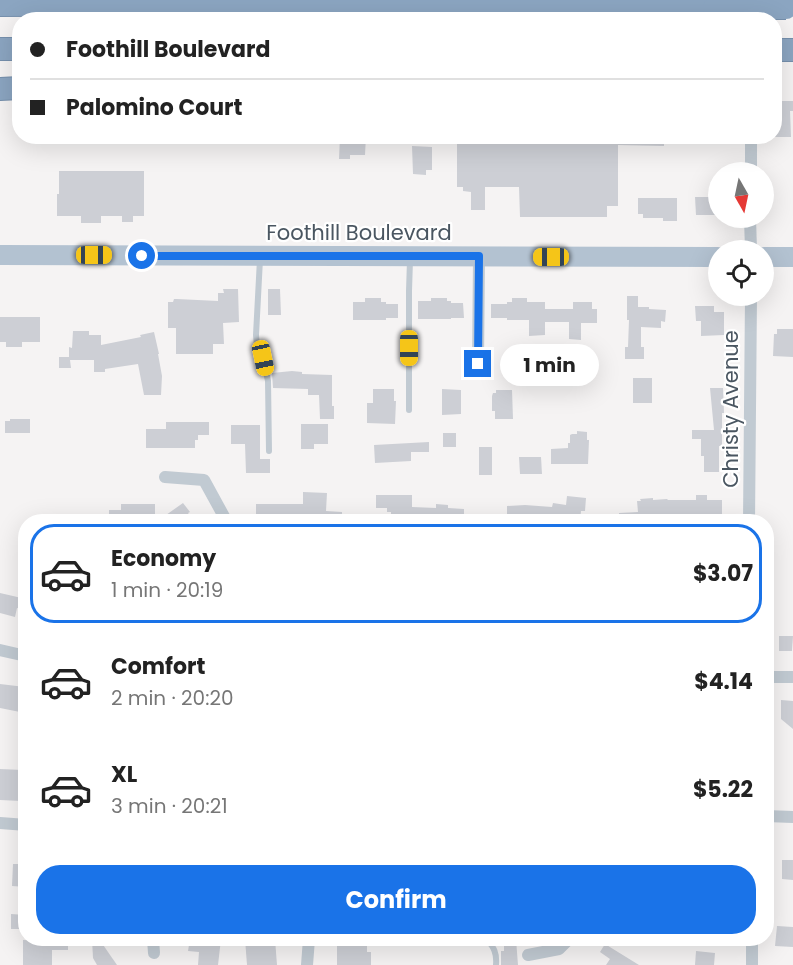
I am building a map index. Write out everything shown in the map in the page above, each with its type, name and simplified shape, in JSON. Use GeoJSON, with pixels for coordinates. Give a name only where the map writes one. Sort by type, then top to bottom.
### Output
{"type":"FeatureCollection","features":[{"type":"Feature","properties":{"kind":"highway"},"geometry":{"type":"LineString","coordinates":[[0,5],[458,2],[790,8]]}},
{"type":"Feature","properties":{"kind":"main road","name":"Foothill Boulevard"},"geometry":{"type":"LineString","coordinates":[[0,255],[708,257]]}},
{"type":"Feature","properties":{"kind":"main road"},"geometry":{"type":"LineString","coordinates":[[774,257],[793,258]]}},
{"type":"Feature","properties":{"kind":"street"},"geometry":{"type":"LineString","coordinates":[[751,144],[751,162]]}},
{"type":"Feature","properties":{"kind":"street"},"geometry":{"type":"LineString","coordinates":[[478,364],[479,256]]}},
{"type":"Feature","properties":{"kind":"street","name":"Christy Avenue"},"geometry":{"type":"LineString","coordinates":[[749,514],[751,306]]}},
{"type":"Feature","properties":{"kind":"street"},"geometry":{"type":"LineString","coordinates":[[165,477],[204,480],[223,514]]}},
{"type":"Feature","properties":{"kind":"street"},"geometry":{"type":"LineString","coordinates":[[0,650],[18,654]]}},
{"type":"Feature","properties":{"kind":"street"},"geometry":{"type":"LineString","coordinates":[[774,677],[793,676]]}},
{"type":"Feature","properties":{"kind":"street"},"geometry":{"type":"LineString","coordinates":[[774,816],[793,817]]}},
{"type":"Feature","properties":{"kind":"street"},"geometry":{"type":"LineString","coordinates":[[0,823],[18,824]]}},
{"type":"Feature","properties":{"kind":"street"},"geometry":{"type":"LineString","coordinates":[[154,946],[154,953]]}},
{"type":"Feature","properties":{"kind":"street"},"geometry":{"type":"LineString","coordinates":[[307,965],[308,946]]}},
{"type":"Feature","properties":{"kind":"street"},"geometry":{"type":"LineString","coordinates":[[528,955],[559,949],[562,946]]}},
{"type":"Feature","properties":{"kind":"street"},"geometry":{"type":"LineString","coordinates":[[752,946],[752,965]]}},
{"type":"Feature","properties":{"kind":"lane"},"geometry":{"type":"LineString","coordinates":[[260,256],[256,346],[263,358],[268,381],[269,451]]}},
{"type":"Feature","properties":{"kind":"lane"},"geometry":{"type":"LineString","coordinates":[[409,410],[411,256]]}},
{"type":"Feature","properties":{"kind":"lane"},"geometry":{"type":"LineString","coordinates":[[493,946],[496,965]]}},
{"type":"Feature","properties":{"kind":"building"},"geometry":{"type":"Polygon","coordinates":[[[782,101],[793,101],[793,111],[790,111],[791,137],[782,137],[782,101]]]}},
{"type":"Feature","properties":{"kind":"building"},"geometry":{"type":"Polygon","coordinates":[[[340,144],[366,144],[365,155],[350,155],[350,159],[339,159],[340,144]]]}},
{"type":"Feature","properties":{"kind":"building"},"geometry":{"type":"Polygon","coordinates":[[[457,144],[664,144],[664,146],[618,145],[618,206],[607,206],[607,217],[520,217],[519,187],[485,187],[485,210],[471,210],[471,192],[463,191],[463,187],[457,187],[457,144]]]}},
{"type":"Feature","properties":{"kind":"building"},"geometry":{"type":"Polygon","coordinates":[[[412,146],[432,147],[432,170],[426,170],[426,175],[413,174],[412,146]]]}},
{"type":"Feature","properties":{"kind":"building"},"geometry":{"type":"Polygon","coordinates":[[[59,171],[144,171],[144,216],[133,216],[133,222],[122,222],[122,216],[101,216],[101,223],[81,223],[81,216],[57,216],[59,171]]]}},
{"type":"Feature","properties":{"kind":"building"},"geometry":{"type":"Polygon","coordinates":[[[695,197],[708,197],[708,215],[696,215],[695,197]]]}},
{"type":"Feature","properties":{"kind":"building"},"geometry":{"type":"Polygon","coordinates":[[[638,198],[677,198],[677,221],[643,218],[643,214],[638,214],[638,198]]]}},
{"type":"Feature","properties":{"kind":"building"},"geometry":{"type":"Polygon","coordinates":[[[223,289],[238,289],[239,322],[223,323],[224,344],[213,344],[213,354],[176,354],[176,328],[168,328],[168,302],[173,302],[174,299],[218,301],[218,293],[224,293],[223,289]]]}},
{"type":"Feature","properties":{"kind":"building"},"geometry":{"type":"Polygon","coordinates":[[[268,289],[280,289],[281,315],[268,315],[268,289]]]}},
{"type":"Feature","properties":{"kind":"building"},"geometry":{"type":"Polygon","coordinates":[[[627,296],[638,296],[638,307],[666,310],[665,322],[661,321],[661,328],[641,327],[641,347],[644,347],[644,359],[625,359],[629,320],[627,320],[627,296]]]}},
{"type":"Feature","properties":{"kind":"building"},"geometry":{"type":"Polygon","coordinates":[[[365,298],[381,298],[381,302],[386,302],[386,304],[398,304],[398,318],[353,320],[353,302],[365,302],[365,298]]]}},
{"type":"Feature","properties":{"kind":"building"},"geometry":{"type":"Polygon","coordinates":[[[431,298],[447,298],[447,301],[451,303],[463,303],[464,318],[418,319],[418,301],[431,301],[431,298]]]}},
{"type":"Feature","properties":{"kind":"building"},"geometry":{"type":"Polygon","coordinates":[[[512,298],[527,298],[527,302],[545,302],[545,309],[573,309],[573,302],[592,302],[592,309],[597,309],[597,323],[581,323],[581,340],[569,339],[569,322],[545,322],[545,335],[529,336],[529,320],[491,318],[491,304],[507,304],[507,302],[512,302],[512,298]]]}},
{"type":"Feature","properties":{"kind":"building"},"geometry":{"type":"Polygon","coordinates":[[[695,306],[714,306],[714,312],[724,312],[724,335],[701,336],[701,321],[696,321],[695,306]]]}},
{"type":"Feature","properties":{"kind":"building"},"geometry":{"type":"Polygon","coordinates":[[[0,317],[40,317],[40,342],[22,342],[22,347],[6,347],[6,342],[0,342],[0,317]]]}},
{"type":"Feature","properties":{"kind":"building"},"geometry":{"type":"Polygon","coordinates":[[[777,329],[793,329],[793,357],[773,356],[774,334],[777,334],[777,329]]]}},
{"type":"Feature","properties":{"kind":"building"},"geometry":{"type":"Polygon","coordinates":[[[73,331],[89,331],[89,335],[101,335],[101,345],[154,332],[162,376],[161,395],[144,395],[138,364],[105,369],[105,372],[94,372],[94,360],[70,360],[71,368],[59,368],[59,357],[69,357],[73,331]]]}},
{"type":"Feature","properties":{"kind":"building"},"geometry":{"type":"Polygon","coordinates":[[[302,372],[302,374],[332,375],[334,419],[320,419],[319,395],[308,395],[308,389],[273,388],[272,373],[302,372]]]}},
{"type":"Feature","properties":{"kind":"building"},"geometry":{"type":"Polygon","coordinates":[[[633,378],[652,378],[652,403],[633,403],[633,378]]]}},
{"type":"Feature","properties":{"kind":"building"},"geometry":{"type":"Polygon","coordinates":[[[710,388],[723,388],[724,413],[722,413],[722,446],[719,446],[719,472],[704,472],[701,439],[692,439],[692,430],[714,430],[710,388]]]}},
{"type":"Feature","properties":{"kind":"building"},"geometry":{"type":"Polygon","coordinates":[[[373,389],[394,389],[395,424],[367,423],[367,403],[373,403],[373,389]]]}},
{"type":"Feature","properties":{"kind":"building"},"geometry":{"type":"Polygon","coordinates":[[[442,389],[461,390],[461,414],[442,415],[442,389]]]}},
{"type":"Feature","properties":{"kind":"building"},"geometry":{"type":"Polygon","coordinates":[[[496,390],[512,390],[513,419],[495,419],[495,411],[492,411],[492,396],[496,390]]]}},
{"type":"Feature","properties":{"kind":"building"},"geometry":{"type":"Polygon","coordinates":[[[10,419],[30,419],[30,433],[5,433],[5,421],[10,421],[10,419]]]}},
{"type":"Feature","properties":{"kind":"building"},"geometry":{"type":"Polygon","coordinates":[[[166,422],[209,422],[209,435],[198,435],[195,448],[146,448],[146,429],[166,429],[166,422]]]}},
{"type":"Feature","properties":{"kind":"building"},"geometry":{"type":"Polygon","coordinates":[[[301,424],[328,424],[328,444],[314,444],[314,449],[301,449],[301,424]]]}},
{"type":"Feature","properties":{"kind":"building"},"geometry":{"type":"Polygon","coordinates":[[[231,425],[260,425],[260,459],[270,459],[270,473],[246,473],[245,444],[231,444],[231,425]]]}},
{"type":"Feature","properties":{"kind":"building"},"geometry":{"type":"Polygon","coordinates":[[[577,431],[587,432],[588,464],[551,464],[551,449],[568,448],[570,435],[577,434],[577,431]]]}},
{"type":"Feature","properties":{"kind":"building"},"geometry":{"type":"Polygon","coordinates":[[[443,433],[456,433],[456,447],[443,447],[443,433]]]}},
{"type":"Feature","properties":{"kind":"building"},"geometry":{"type":"Polygon","coordinates":[[[429,442],[429,452],[411,452],[411,461],[375,463],[374,445],[429,442]]]}},
{"type":"Feature","properties":{"kind":"building"},"geometry":{"type":"Polygon","coordinates":[[[479,447],[492,447],[492,475],[479,475],[479,447]]]}},
{"type":"Feature","properties":{"kind":"building"},"geometry":{"type":"Polygon","coordinates":[[[519,457],[541,457],[542,474],[520,474],[519,457]]]}},
{"type":"Feature","properties":{"kind":"building"},"geometry":{"type":"Polygon","coordinates":[[[303,492],[327,493],[326,511],[342,512],[342,514],[256,514],[256,504],[303,504],[303,492]]]}},
{"type":"Feature","properties":{"kind":"building"},"geometry":{"type":"Polygon","coordinates":[[[376,495],[412,495],[412,507],[436,508],[436,504],[448,505],[448,508],[464,509],[464,514],[391,514],[387,512],[387,508],[376,508],[376,495]]]}},
{"type":"Feature","properties":{"kind":"building"},"geometry":{"type":"Polygon","coordinates":[[[696,495],[707,495],[707,500],[722,500],[722,514],[619,514],[638,512],[637,501],[641,501],[640,499],[696,500],[696,495]]]}},
{"type":"Feature","properties":{"kind":"building"},"geometry":{"type":"Polygon","coordinates":[[[567,496],[586,498],[585,511],[581,511],[581,514],[507,514],[507,506],[552,507],[553,503],[566,505],[567,496]]]}},
{"type":"Feature","properties":{"kind":"building"},"geometry":{"type":"Polygon","coordinates":[[[183,503],[190,512],[189,514],[167,514],[183,503]]]}},
{"type":"Feature","properties":{"kind":"building"},"geometry":{"type":"Polygon","coordinates":[[[121,504],[155,504],[155,514],[109,514],[109,510],[121,510],[121,504]]]}},
{"type":"Feature","properties":{"kind":"building"},"geometry":{"type":"Polygon","coordinates":[[[0,593],[18,597],[15,617],[0,613],[0,593]]]}},
{"type":"Feature","properties":{"kind":"building"},"geometry":{"type":"Polygon","coordinates":[[[779,636],[793,636],[792,651],[779,651],[779,636]]]}},
{"type":"Feature","properties":{"kind":"building"},"geometry":{"type":"Polygon","coordinates":[[[0,684],[18,686],[18,712],[0,708],[0,684]]]}},
{"type":"Feature","properties":{"kind":"building"},"geometry":{"type":"Polygon","coordinates":[[[781,700],[793,701],[793,729],[781,719],[781,700]]]}},
{"type":"Feature","properties":{"kind":"building"},"geometry":{"type":"Polygon","coordinates":[[[0,769],[18,770],[18,801],[0,800],[0,769]]]}},
{"type":"Feature","properties":{"kind":"building"},"geometry":{"type":"Polygon","coordinates":[[[782,860],[793,860],[793,880],[782,879],[782,860]]]}},
{"type":"Feature","properties":{"kind":"building"},"geometry":{"type":"Polygon","coordinates":[[[13,864],[18,864],[18,886],[12,886],[13,864]]]}},
{"type":"Feature","properties":{"kind":"building"},"geometry":{"type":"Polygon","coordinates":[[[11,914],[18,914],[18,929],[11,929],[11,914]]]}},
{"type":"Feature","properties":{"kind":"building"},"geometry":{"type":"Polygon","coordinates":[[[777,926],[793,927],[793,947],[775,946],[777,926]]]}},
{"type":"Feature","properties":{"kind":"building"},"geometry":{"type":"Polygon","coordinates":[[[23,946],[68,946],[68,950],[52,950],[52,965],[23,965],[23,946]]]}},
{"type":"Feature","properties":{"kind":"building"},"geometry":{"type":"Polygon","coordinates":[[[92,946],[104,946],[117,965],[97,965],[93,958],[92,946]]]}},
{"type":"Feature","properties":{"kind":"building"},"geometry":{"type":"Polygon","coordinates":[[[189,946],[220,946],[218,965],[198,965],[199,952],[188,951],[189,946]]]}},
{"type":"Feature","properties":{"kind":"building"},"geometry":{"type":"Polygon","coordinates":[[[246,946],[276,946],[277,965],[247,965],[246,946]]]}},
{"type":"Feature","properties":{"kind":"building"},"geometry":{"type":"Polygon","coordinates":[[[337,946],[367,946],[367,952],[371,952],[371,965],[337,965],[337,946]]]}},
{"type":"Feature","properties":{"kind":"building"},"geometry":{"type":"Polygon","coordinates":[[[504,946],[517,946],[518,965],[501,965],[501,951],[504,951],[504,946]]]}},
{"type":"Feature","properties":{"kind":"building"},"geometry":{"type":"Polygon","coordinates":[[[604,946],[608,946],[639,965],[606,965],[610,959],[600,952],[604,946]]]}},
{"type":"Feature","properties":{"kind":"building"},"geometry":{"type":"Polygon","coordinates":[[[696,951],[715,953],[714,965],[695,965],[696,951]]]}},
{"type":"Feature","properties":{"kind":"route"},"geometry":{"type":"LineString","coordinates":[[142,256],[479,256],[478,364]]}}]}
